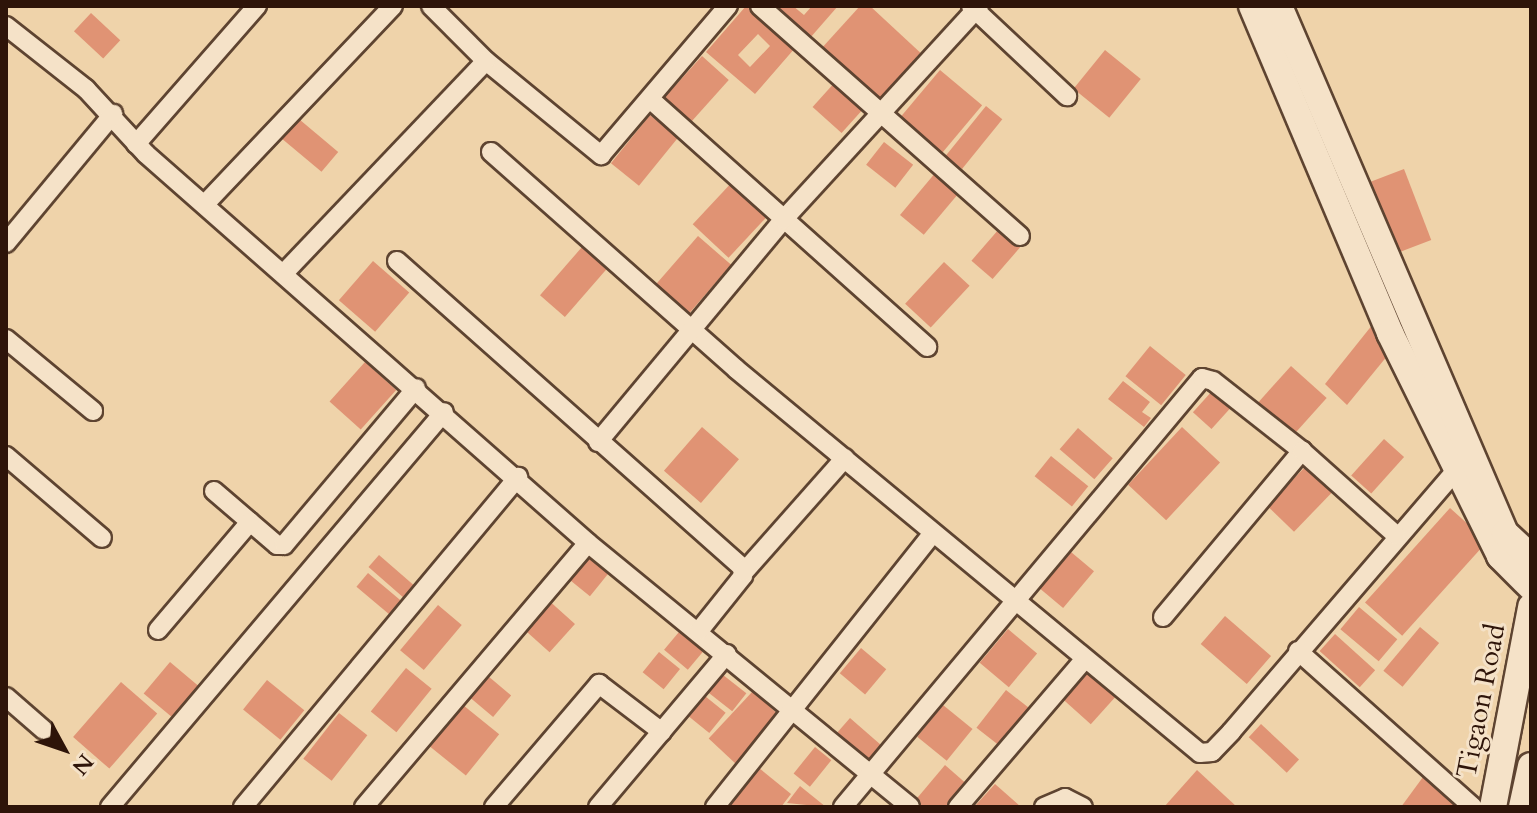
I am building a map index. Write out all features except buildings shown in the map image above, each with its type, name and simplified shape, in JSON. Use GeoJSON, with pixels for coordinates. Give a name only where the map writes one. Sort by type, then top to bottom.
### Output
{"type":"FeatureCollection","features":[{"type":"Feature","properties":{"kind":"street"},"geometry":{"type":"LineString","coordinates":[[136,144],[257,6]]}},
{"type":"Feature","properties":{"kind":"street"},"geometry":{"type":"LineString","coordinates":[[205,204],[393,6]]}},
{"type":"Feature","properties":{"kind":"street"},"geometry":{"type":"LineString","coordinates":[[431,6],[486,61],[601,155],[728,6]]}},
{"type":"Feature","properties":{"kind":"street"},"geometry":{"type":"LineString","coordinates":[[760,6],[1020,236]]}},
{"type":"Feature","properties":{"kind":"street"},"geometry":{"type":"LineString","coordinates":[[1252,6],[1390,333],[1507,568],[1531,587]]}},
{"type":"Feature","properties":{"kind":"street"},"geometry":{"type":"LineString","coordinates":[[1279,6],[1478,474],[1505,533],[1531,557]]}},
{"type":"Feature","properties":{"kind":"street"},"geometry":{"type":"LineString","coordinates":[[598,442],[783,220],[975,7],[1067,96]]}},
{"type":"Feature","properties":{"kind":"street"},"geometry":{"type":"LineString","coordinates":[[8,30],[113,114],[136,144],[518,477],[588,543],[910,807]]}},
{"type":"Feature","properties":{"kind":"street"},"geometry":{"type":"LineString","coordinates":[[285,272],[486,61]]}},
{"type":"Feature","properties":{"kind":"street"},"geometry":{"type":"LineString","coordinates":[[650,99],[927,347]]}},
{"type":"Feature","properties":{"kind":"street"},"geometry":{"type":"LineString","coordinates":[[6,243],[113,114]]}},
{"type":"Feature","properties":{"kind":"street"},"geometry":{"type":"LineString","coordinates":[[491,152],[692,331],[1193,750],[1206,754],[1217,747],[1396,535],[1456,470]]}},
{"type":"Feature","properties":{"kind":"street"},"geometry":{"type":"LineString","coordinates":[[397,261],[744,572]]}},
{"type":"Feature","properties":{"kind":"street"},"geometry":{"type":"LineString","coordinates":[[6,339],[93,411]]}},
{"type":"Feature","properties":{"kind":"street"},"geometry":{"type":"LineString","coordinates":[[843,807],[1202,378],[1213,381],[1302,451],[1396,535]]}},
{"type":"Feature","properties":{"kind":"street"},"geometry":{"type":"LineString","coordinates":[[214,491],[277,545],[291,541],[416,388]]}},
{"type":"Feature","properties":{"kind":"street"},"geometry":{"type":"LineString","coordinates":[[110,807],[444,412]]}},
{"type":"Feature","properties":{"kind":"street"},"geometry":{"type":"LineString","coordinates":[[1163,617],[1302,451]]}},
{"type":"Feature","properties":{"kind":"street"},"geometry":{"type":"LineString","coordinates":[[6,456],[102,538]]}},
{"type":"Feature","properties":{"kind":"street"},"geometry":{"type":"LineString","coordinates":[[699,631],[744,572],[845,458]]}},
{"type":"Feature","properties":{"kind":"street"},"geometry":{"type":"LineString","coordinates":[[243,807],[518,477]]}},
{"type":"Feature","properties":{"kind":"street"},"geometry":{"type":"LineString","coordinates":[[158,630],[250,522]]}},
{"type":"Feature","properties":{"kind":"street"},"geometry":{"type":"LineString","coordinates":[[715,807],[795,712],[933,533]]}},
{"type":"Feature","properties":{"kind":"street"},"geometry":{"type":"LineString","coordinates":[[364,807],[588,543]]}},
{"type":"Feature","properties":{"kind":"street","name":"Tigaon Road"},"geometry":{"type":"LineString","coordinates":[[1493,807],[1531,607]]}},
{"type":"Feature","properties":{"kind":"street"},"geometry":{"type":"LineString","coordinates":[[1298,651],[1473,807]]}},
{"type":"Feature","properties":{"kind":"street"},"geometry":{"type":"LineString","coordinates":[[598,807],[727,654]]}},
{"type":"Feature","properties":{"kind":"street"},"geometry":{"type":"LineString","coordinates":[[958,807],[1085,659]]}},
{"type":"Feature","properties":{"kind":"street"},"geometry":{"type":"LineString","coordinates":[[494,807],[599,684],[662,732]]}},
{"type":"Feature","properties":{"kind":"street"},"geometry":{"type":"LineString","coordinates":[[6,697],[44,730]]}},
{"type":"Feature","properties":{"kind":"street"},"geometry":{"type":"LineString","coordinates":[[1522,807],[1531,766]]}},
{"type":"Feature","properties":{"kind":"street"},"geometry":{"type":"LineString","coordinates":[[1044,807],[1065,798],[1083,807]]}}]}
